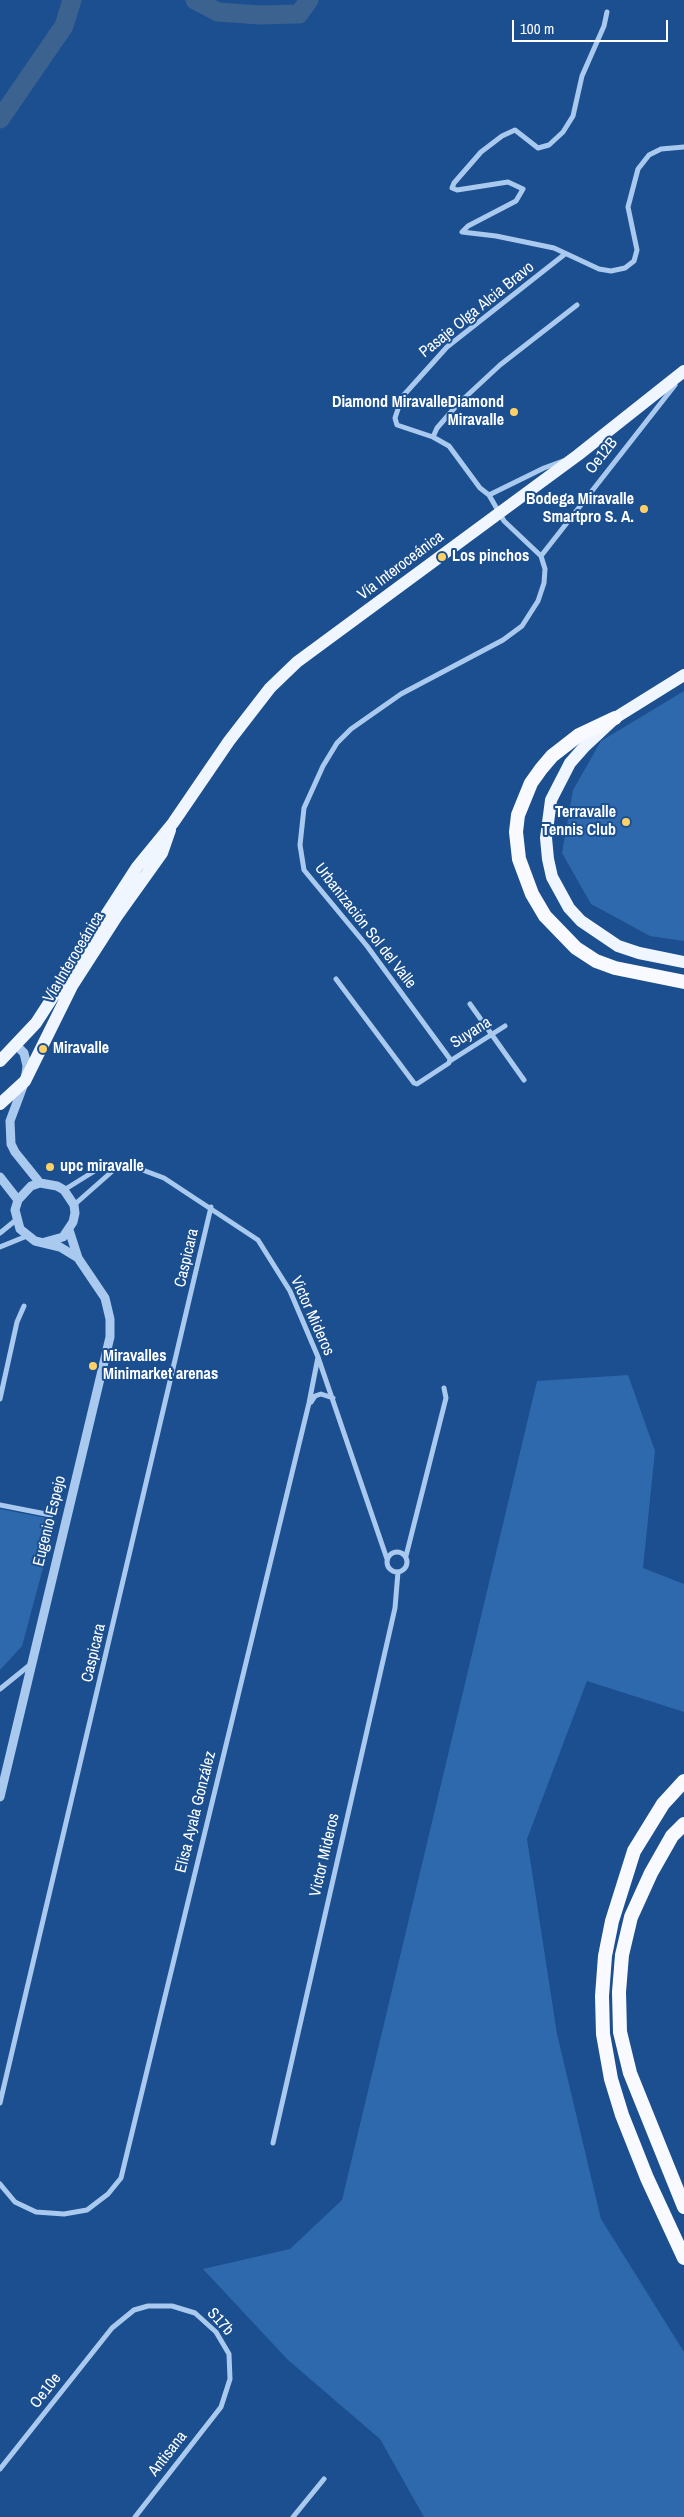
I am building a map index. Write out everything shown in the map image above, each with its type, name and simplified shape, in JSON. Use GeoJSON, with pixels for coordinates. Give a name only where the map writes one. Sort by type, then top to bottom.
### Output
{"type":"FeatureCollection","features":[{"type":"Feature","properties":{"kind":"highway"},"geometry":{"type":"LineString","coordinates":[[615,718],[579,735],[552,756],[541,769],[527,791],[518,815],[516,832],[519,859],[532,894],[545,916],[576,948],[596,961],[615,968],[684,982]]}},
{"type":"Feature","properties":{"kind":"highway"},"geometry":{"type":"LineString","coordinates":[[684,1781],[663,1804],[634,1851],[612,1921],[602,1996],[603,2034],[611,2079],[622,2115],[647,2178],[684,2258]]}},
{"type":"Feature","properties":{"kind":"highway"},"geometry":{"type":"LineString","coordinates":[[684,1824],[672,1836],[655,1866],[631,1917],[622,1954],[619,1992],[620,2032],[630,2073],[684,2207]]}},
{"type":"Feature","properties":{"kind":"main road","name":"Vía Interoceánica"},"geometry":{"type":"LineString","coordinates":[[0,1060],[36,1023],[137,867],[173,823],[230,741],[270,688],[297,662],[578,456],[684,372]]}},
{"type":"Feature","properties":{"kind":"main road"},"geometry":{"type":"LineString","coordinates":[[684,674],[615,718],[570,763],[551,800],[546,838],[552,877],[569,908],[581,921],[600,936],[618,946],[640,953],[684,962]]}},
{"type":"Feature","properties":{"kind":"main road","name":"Vía Interoceánica"},"geometry":{"type":"LineString","coordinates":[[0,1104],[25,1081],[72,986],[117,916],[162,853],[173,823]]}},
{"type":"Feature","properties":{"kind":"street"},"geometry":{"type":"LineString","coordinates":[[606,12],[604,26],[582,76],[573,116],[563,132],[549,145],[538,148],[515,130],[502,136],[481,152],[454,183],[452,188],[457,190],[508,182],[518,185],[523,189],[516,201],[468,226],[462,232],[530,242],[554,248],[599,269],[611,271],[625,268],[634,261],[638,250],[628,207],[638,169],[649,155],[661,149],[684,147]]}},
{"type":"Feature","properties":{"kind":"street","name":"Pasaje Olga Alcia Bravo"},"geometry":{"type":"LineString","coordinates":[[497,514],[489,495],[480,488],[448,446],[433,437],[397,425],[396,410],[402,397],[447,347],[565,254]]}},
{"type":"Feature","properties":{"kind":"street"},"geometry":{"type":"LineString","coordinates":[[433,437],[437,428],[458,404],[500,365],[577,305]]}},
{"type":"Feature","properties":{"kind":"street","name":"Oe12B"},"geometry":{"type":"LineString","coordinates":[[541,556],[684,372]]}},
{"type":"Feature","properties":{"kind":"street"},"geometry":{"type":"LineString","coordinates":[[489,495],[544,468],[578,456]]}},
{"type":"Feature","properties":{"kind":"street"},"geometry":{"type":"LineString","coordinates":[[497,514],[541,556]]}},
{"type":"Feature","properties":{"kind":"street","name":"Urbanización Sol del Valle"},"geometry":{"type":"LineString","coordinates":[[450,1061],[367,946],[304,870],[300,845],[304,808],[323,766],[337,743],[351,728],[402,694],[503,640],[522,626],[538,601],[544,583],[545,569],[541,556]]}},
{"type":"Feature","properties":{"kind":"street"},"geometry":{"type":"LineString","coordinates":[[336,979],[414,1083],[450,1061]]}},
{"type":"Feature","properties":{"kind":"street"},"geometry":{"type":"LineString","coordinates":[[470,1004],[524,1080]]}},
{"type":"Feature","properties":{"kind":"street","name":"Suyana"},"geometry":{"type":"LineString","coordinates":[[450,1061],[505,1026]]}},
{"type":"Feature","properties":{"kind":"street"},"geometry":{"type":"LineString","coordinates":[[16,1045],[24,1053],[25,1081],[10,1121],[11,1144],[15,1152],[40,1183]]}},
{"type":"Feature","properties":{"kind":"street","name":"Victor Mideros"},"geometry":{"type":"LineString","coordinates":[[64,1190],[101,1167],[140,1169],[164,1178],[211,1207],[258,1240],[290,1291],[318,1357],[334,1398],[390,1570],[398,1572]]}},
{"type":"Feature","properties":{"kind":"street"},"geometry":{"type":"LineString","coordinates":[[74,1205],[117,1167]]}},
{"type":"Feature","properties":{"kind":"street"},"geometry":{"type":"LineString","coordinates":[[0,1177],[18,1200]]}},
{"type":"Feature","properties":{"kind":"street"},"geometry":{"type":"LineString","coordinates":[[40,1183],[57,1186],[64,1190],[74,1205],[73,1222],[69,1230],[54,1241],[45,1242],[27,1236],[16,1220],[18,1200],[31,1186],[40,1183]]}},
{"type":"Feature","properties":{"kind":"street","name":"Caspicara"},"geometry":{"type":"LineString","coordinates":[[0,2104],[211,1207]]}},
{"type":"Feature","properties":{"kind":"street"},"geometry":{"type":"LineString","coordinates":[[0,1233],[16,1220]]}},
{"type":"Feature","properties":{"kind":"street","name":"Eugenio Espejo"},"geometry":{"type":"LineString","coordinates":[[0,1797],[110,1338],[110,1319],[105,1298],[78,1258],[69,1230]]}},
{"type":"Feature","properties":{"kind":"street"},"geometry":{"type":"LineString","coordinates":[[0,1247],[27,1236]]}},
{"type":"Feature","properties":{"kind":"street","name":"Eugenio Espejo"},"geometry":{"type":"LineString","coordinates":[[45,1242],[60,1247],[78,1258]]}},
{"type":"Feature","properties":{"kind":"street"},"geometry":{"type":"LineString","coordinates":[[0,1399],[17,1322],[24,1306]]}},
{"type":"Feature","properties":{"kind":"street","name":"Elisa Ayala González"},"geometry":{"type":"LineString","coordinates":[[0,2184],[15,2202],[36,2212],[64,2214],[87,2210],[108,2194],[121,2178],[309,1403],[318,1357]]}},
{"type":"Feature","properties":{"kind":"street"},"geometry":{"type":"LineString","coordinates":[[387,1559],[396,1552],[406,1556],[446,1398],[444,1388]]}},
{"type":"Feature","properties":{"kind":"street"},"geometry":{"type":"LineString","coordinates":[[309,1403],[321,1394],[334,1398]]}},
{"type":"Feature","properties":{"kind":"street"},"geometry":{"type":"LineString","coordinates":[[0,1505],[51,1515]]}},
{"type":"Feature","properties":{"kind":"street","name":"Victor Mideros"},"geometry":{"type":"LineString","coordinates":[[273,2143],[392,1618],[398,1572],[407,1565],[406,1556]]}},
{"type":"Feature","properties":{"kind":"street"},"geometry":{"type":"LineString","coordinates":[[0,1689],[31,1664]]}},
{"type":"Feature","properties":{"kind":"street","name":"S17b"},"geometry":{"type":"LineString","coordinates":[[112,2328],[134,2310],[148,2306],[172,2306],[195,2313],[216,2332],[229,2354],[230,2379],[220,2407]]}},
{"type":"Feature","properties":{"kind":"street","name":"Oe10e"},"geometry":{"type":"LineString","coordinates":[[0,2469],[112,2328]]}},
{"type":"Feature","properties":{"kind":"street","name":"Antisana"},"geometry":{"type":"LineString","coordinates":[[135,2517],[220,2407]]}},
{"type":"Feature","properties":{"kind":"street"},"geometry":{"type":"LineString","coordinates":[[293,2517],[324,2479]]}},
{"type":"Feature","properties":{"kind":"shaded area","name":"Terravalle Tennis Club"},"geometry":{"type":"Polygon","coordinates":[[[684,691],[684,941],[650,936],[591,904],[562,853],[573,790],[601,741],[684,691]]]}},
{"type":"Feature","properties":{"kind":"shaded area"},"geometry":{"type":"Polygon","coordinates":[[[628,1375],[655,1451],[643,1568],[684,1584],[684,1712],[587,1681],[527,1839],[557,2034],[601,2219],[684,2352],[684,2517],[424,2517],[380,2439],[288,2360],[203,2269],[290,2249],[342,2200],[537,1381],[628,1375]]]}},
{"type":"Feature","properties":{"kind":"shaded area"},"geometry":{"type":"Polygon","coordinates":[[[0,1509],[56,1520],[22,1646],[0,1670],[0,1509]]]}},
{"type":"Feature","properties":{"kind":"waterway"},"geometry":{"type":"LineString","coordinates":[[0,119],[64,26],[72,0]]}},
{"type":"Feature","properties":{"kind":"waterway"},"geometry":{"type":"LineString","coordinates":[[195,0],[218,12],[259,15],[299,14],[309,0]]}},
{"type":"Feature","properties":{"kind":"place","name":"Diamond MiravalleDiamond Miravalle"},"geometry":{"type":"Point","coordinates":[514,412]}},
{"type":"Feature","properties":{"kind":"place","name":"Bodega Miravalle Smartpro S. A."},"geometry":{"type":"Point","coordinates":[644,509]}},
{"type":"Feature","properties":{"kind":"place","name":"Los pinchos"},"geometry":{"type":"Point","coordinates":[442,557]}},
{"type":"Feature","properties":{"kind":"place","name":"Terravalle Tennis Club"},"geometry":{"type":"Point","coordinates":[626,822]}},
{"type":"Feature","properties":{"kind":"place","name":"Miravalle"},"geometry":{"type":"Point","coordinates":[43,1049]}},
{"type":"Feature","properties":{"kind":"place","name":"upc miravalle"},"geometry":{"type":"Point","coordinates":[50,1167]}},
{"type":"Feature","properties":{"kind":"place","name":"Miravalles Minimarket arenas"},"geometry":{"type":"Point","coordinates":[93,1366]}}]}
